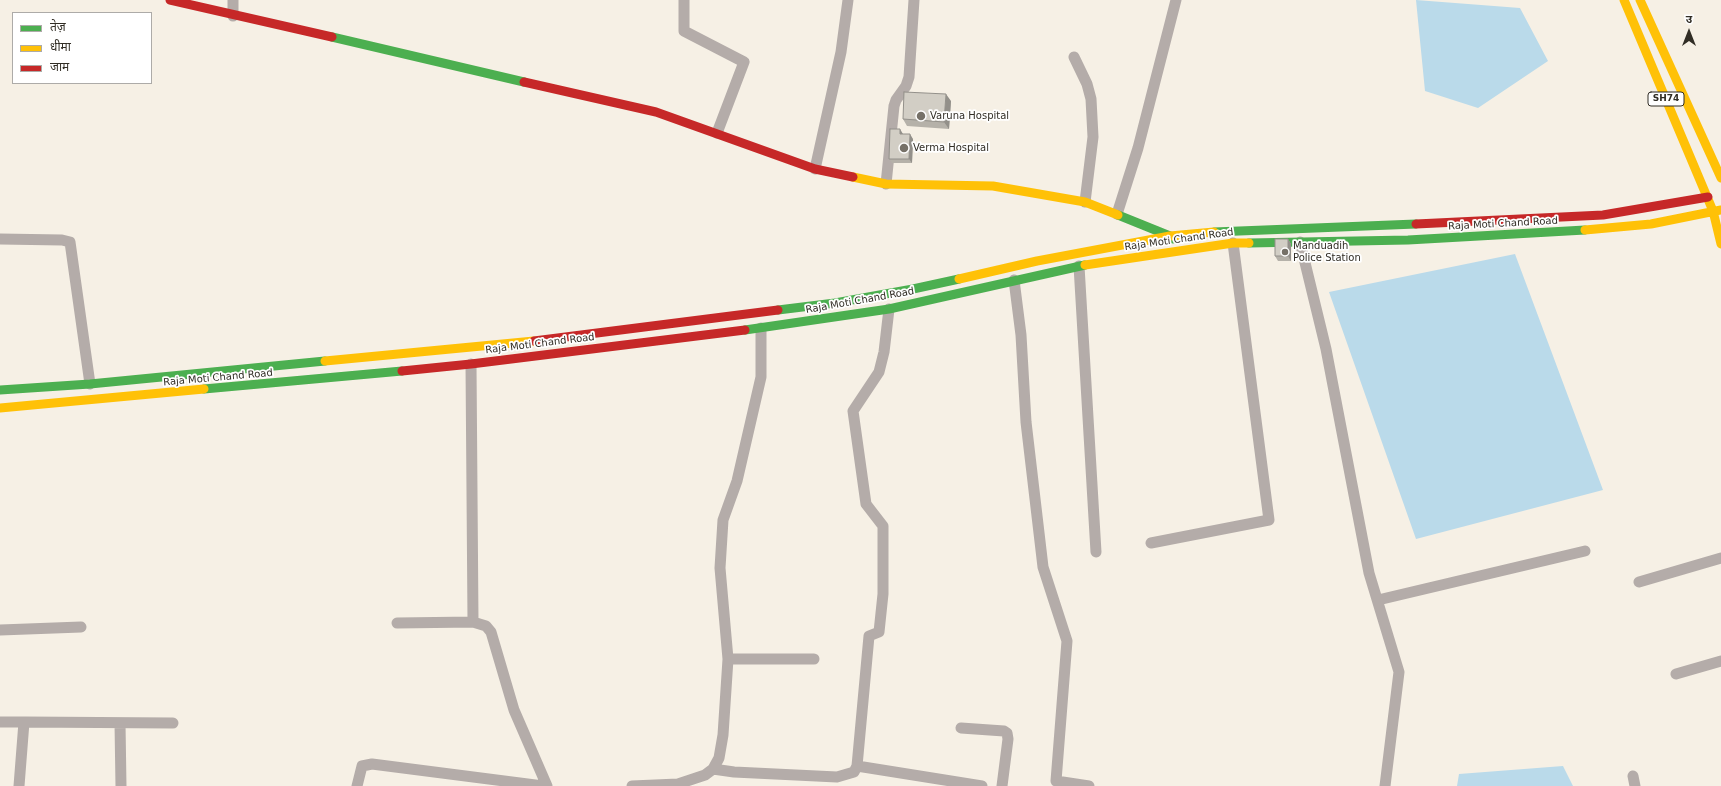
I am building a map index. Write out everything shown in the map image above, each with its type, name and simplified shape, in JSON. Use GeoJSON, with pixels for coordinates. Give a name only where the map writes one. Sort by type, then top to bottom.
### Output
{"type":"FeatureCollection","features":[{"type":"Feature","properties":{"kind":"main road"},"geometry":{"type":"LineString","coordinates":[[170,0],[233,16],[656,112],[815,169],[886,184],[993,186],[1085,202],[1170,236],[1185,250]]}},
{"type":"Feature","properties":{"kind":"main road","name":"SH74"},"geometry":{"type":"LineString","coordinates":[[1624,0],[1708,197],[1717,210],[1721,244]]}},
{"type":"Feature","properties":{"kind":"main road","name":"SH74"},"geometry":{"type":"LineString","coordinates":[[1640,0],[1721,178]]}},
{"type":"Feature","properties":{"kind":"main road"},"geometry":{"type":"LineString","coordinates":[[0,390],[90,384],[580,336],[835,303],[914,289],[1036,261],[1170,236],[1234,230],[1454,223],[1603,215],[1708,197]]}},
{"type":"Feature","properties":{"kind":"main road","name":"Raja Moti Chand Road"},"geometry":{"type":"LineString","coordinates":[[0,408],[99,400],[471,364],[761,328],[890,309],[1079,266],[1233,243],[1430,239],[1593,230],[1651,224],[1717,210]]}},
{"type":"Feature","properties":{"kind":"street"},"geometry":{"type":"LineString","coordinates":[[233,0],[233,16]]}},
{"type":"Feature","properties":{"kind":"street"},"geometry":{"type":"LineString","coordinates":[[684,0],[684,31],[744,62],[717,133]]}},
{"type":"Feature","properties":{"kind":"street"},"geometry":{"type":"LineString","coordinates":[[815,169],[841,52],[848,0]]}},
{"type":"Feature","properties":{"kind":"street"},"geometry":{"type":"LineString","coordinates":[[886,184],[894,106],[896,100],[906,86],[909,77],[914,0]]}},
{"type":"Feature","properties":{"kind":"street"},"geometry":{"type":"LineString","coordinates":[[1117,214],[1138,148],[1176,0]]}},
{"type":"Feature","properties":{"kind":"street"},"geometry":{"type":"LineString","coordinates":[[1074,57],[1087,84],[1091,99],[1093,136],[1085,202]]}},
{"type":"Feature","properties":{"kind":"street"},"geometry":{"type":"LineString","coordinates":[[0,239],[62,240],[70,242],[90,384]]}},
{"type":"Feature","properties":{"kind":"street"},"geometry":{"type":"LineString","coordinates":[[1300,242],[1326,349],[1369,573],[1399,672],[1385,786]]}},
{"type":"Feature","properties":{"kind":"street"},"geometry":{"type":"LineString","coordinates":[[1151,543],[1269,520],[1233,243]]}},
{"type":"Feature","properties":{"kind":"street"},"geometry":{"type":"LineString","coordinates":[[1079,266],[1096,552]]}},
{"type":"Feature","properties":{"kind":"street"},"geometry":{"type":"LineString","coordinates":[[1014,280],[1021,335],[1026,422],[1043,566],[1067,641],[1056,781],[1089,786]]}},
{"type":"Feature","properties":{"kind":"street"},"geometry":{"type":"LineString","coordinates":[[713,769],[734,772],[837,777],[854,772],[857,766],[869,636],[879,632],[883,594],[883,526],[866,504],[853,411],[879,372],[884,352],[890,309]]}},
{"type":"Feature","properties":{"kind":"street"},"geometry":{"type":"LineString","coordinates":[[632,786],[678,784],[705,775],[713,769],[719,758],[723,735],[728,660],[720,568],[723,520],[737,481],[761,377],[761,328]]}},
{"type":"Feature","properties":{"kind":"street"},"geometry":{"type":"LineString","coordinates":[[471,364],[473,622]]}},
{"type":"Feature","properties":{"kind":"street"},"geometry":{"type":"LineString","coordinates":[[1378,600],[1585,551]]}},
{"type":"Feature","properties":{"kind":"street"},"geometry":{"type":"LineString","coordinates":[[1639,582],[1721,558]]}},
{"type":"Feature","properties":{"kind":"street"},"geometry":{"type":"LineString","coordinates":[[397,623],[473,622],[486,626],[491,632],[514,710],[548,786]]}},
{"type":"Feature","properties":{"kind":"street"},"geometry":{"type":"LineString","coordinates":[[0,630],[81,627]]}},
{"type":"Feature","properties":{"kind":"street"},"geometry":{"type":"LineString","coordinates":[[728,660],[814,659]]}},
{"type":"Feature","properties":{"kind":"street"},"geometry":{"type":"LineString","coordinates":[[1676,674],[1721,660]]}},
{"type":"Feature","properties":{"kind":"street"},"geometry":{"type":"LineString","coordinates":[[0,722],[173,723]]}},
{"type":"Feature","properties":{"kind":"street"},"geometry":{"type":"LineString","coordinates":[[19,786],[24,722]]}},
{"type":"Feature","properties":{"kind":"street"},"geometry":{"type":"LineString","coordinates":[[120,723],[121,786]]}},
{"type":"Feature","properties":{"kind":"street"},"geometry":{"type":"LineString","coordinates":[[961,728],[1004,731],[1007,733],[1008,739],[1002,786]]}},
{"type":"Feature","properties":{"kind":"street"},"geometry":{"type":"LineString","coordinates":[[357,786],[362,766],[372,764],[543,786]]}},
{"type":"Feature","properties":{"kind":"street"},"geometry":{"type":"LineString","coordinates":[[857,766],[982,786]]}},
{"type":"Feature","properties":{"kind":"water"},"geometry":{"type":"Polygon","coordinates":[[[1416,0],[1520,8],[1548,61],[1478,108],[1425,91],[1416,0]]]}},
{"type":"Feature","properties":{"kind":"water"},"geometry":{"type":"Polygon","coordinates":[[[1515,254],[1603,490],[1416,539],[1329,292],[1515,254]]]}},
{"type":"Feature","properties":{"kind":"water"},"geometry":{"type":"Polygon","coordinates":[[[1563,766],[1573,786],[1457,786],[1459,774],[1563,766]]]}},
{"type":"Feature","properties":{"kind":"building"},"geometry":{"type":"Polygon","coordinates":[[[904,92],[946,94],[944,122],[903,119],[904,92]]]}},
{"type":"Feature","properties":{"kind":"building"},"geometry":{"type":"Polygon","coordinates":[[[890,129],[900,129],[900,134],[910,134],[909,159],[889,159],[890,129]]]}},
{"type":"Feature","properties":{"kind":"building"},"geometry":{"type":"Polygon","coordinates":[[[1275,239],[1288,239],[1288,256],[1275,256],[1275,239]]]}},
{"type":"Feature","properties":{"kind":"traffic: fast"},"geometry":{"type":"LineString","coordinates":[[332,37],[524,82]]}},
{"type":"Feature","properties":{"kind":"traffic: fast"},"geometry":{"type":"LineString","coordinates":[[1118,215],[1170,236],[1173,239]]}},
{"type":"Feature","properties":{"kind":"traffic: fast"},"geometry":{"type":"LineString","coordinates":[[1214,232],[1416,224]]}},
{"type":"Feature","properties":{"kind":"traffic: fast"},"geometry":{"type":"LineString","coordinates":[[1249,243],[1408,240],[1585,230]]}},
{"type":"Feature","properties":{"kind":"traffic: fast"},"geometry":{"type":"LineString","coordinates":[[745,330],[889,309],[1085,265]]}},
{"type":"Feature","properties":{"kind":"traffic: fast"},"geometry":{"type":"LineString","coordinates":[[778,310],[835,303],[959,279]]}},
{"type":"Feature","properties":{"kind":"traffic: fast"},"geometry":{"type":"LineString","coordinates":[[0,390],[90,384],[325,361]]}},
{"type":"Feature","properties":{"kind":"traffic: fast"},"geometry":{"type":"LineString","coordinates":[[204,389],[402,371]]}},
{"type":"Feature","properties":{"kind":"traffic: slow"},"geometry":{"type":"LineString","coordinates":[[1624,0],[1713,211],[1721,244]]}},
{"type":"Feature","properties":{"kind":"traffic: slow"},"geometry":{"type":"LineString","coordinates":[[1640,0],[1721,178]]}},
{"type":"Feature","properties":{"kind":"traffic: slow"},"geometry":{"type":"LineString","coordinates":[[853,177],[886,184],[993,186],[1085,202],[1118,215]]}},
{"type":"Feature","properties":{"kind":"traffic: slow"},"geometry":{"type":"LineString","coordinates":[[1585,230],[1651,224],[1721,210]]}},
{"type":"Feature","properties":{"kind":"traffic: slow"},"geometry":{"type":"LineString","coordinates":[[959,279],[1037,261],[1170,236],[1214,232]]}},
{"type":"Feature","properties":{"kind":"traffic: slow"},"geometry":{"type":"LineString","coordinates":[[1085,265],[1233,243],[1249,243]]}},
{"type":"Feature","properties":{"kind":"traffic: slow"},"geometry":{"type":"LineString","coordinates":[[325,361],[534,341]]}},
{"type":"Feature","properties":{"kind":"traffic: slow"},"geometry":{"type":"LineString","coordinates":[[0,408],[204,389]]}},
{"type":"Feature","properties":{"kind":"traffic: jam"},"geometry":{"type":"LineString","coordinates":[[170,0],[332,37]]}},
{"type":"Feature","properties":{"kind":"traffic: jam"},"geometry":{"type":"LineString","coordinates":[[524,82],[656,112],[815,169],[853,177]]}},
{"type":"Feature","properties":{"kind":"traffic: jam"},"geometry":{"type":"LineString","coordinates":[[1416,224],[1603,215],[1708,197]]}},
{"type":"Feature","properties":{"kind":"traffic: jam"},"geometry":{"type":"LineString","coordinates":[[534,341],[778,310]]}},
{"type":"Feature","properties":{"kind":"traffic: jam"},"geometry":{"type":"LineString","coordinates":[[402,371],[471,364],[745,330]]}},
{"type":"Feature","properties":{"kind":"place","name":"Varuna Hospital"},"geometry":{"type":"Point","coordinates":[921,116]}},
{"type":"Feature","properties":{"kind":"place","name":"Verma Hospital"},"geometry":{"type":"Point","coordinates":[904,148]}},
{"type":"Feature","properties":{"kind":"place","name":"Manduadih Police Station"},"geometry":{"type":"Point","coordinates":[1285,252]}}]}
